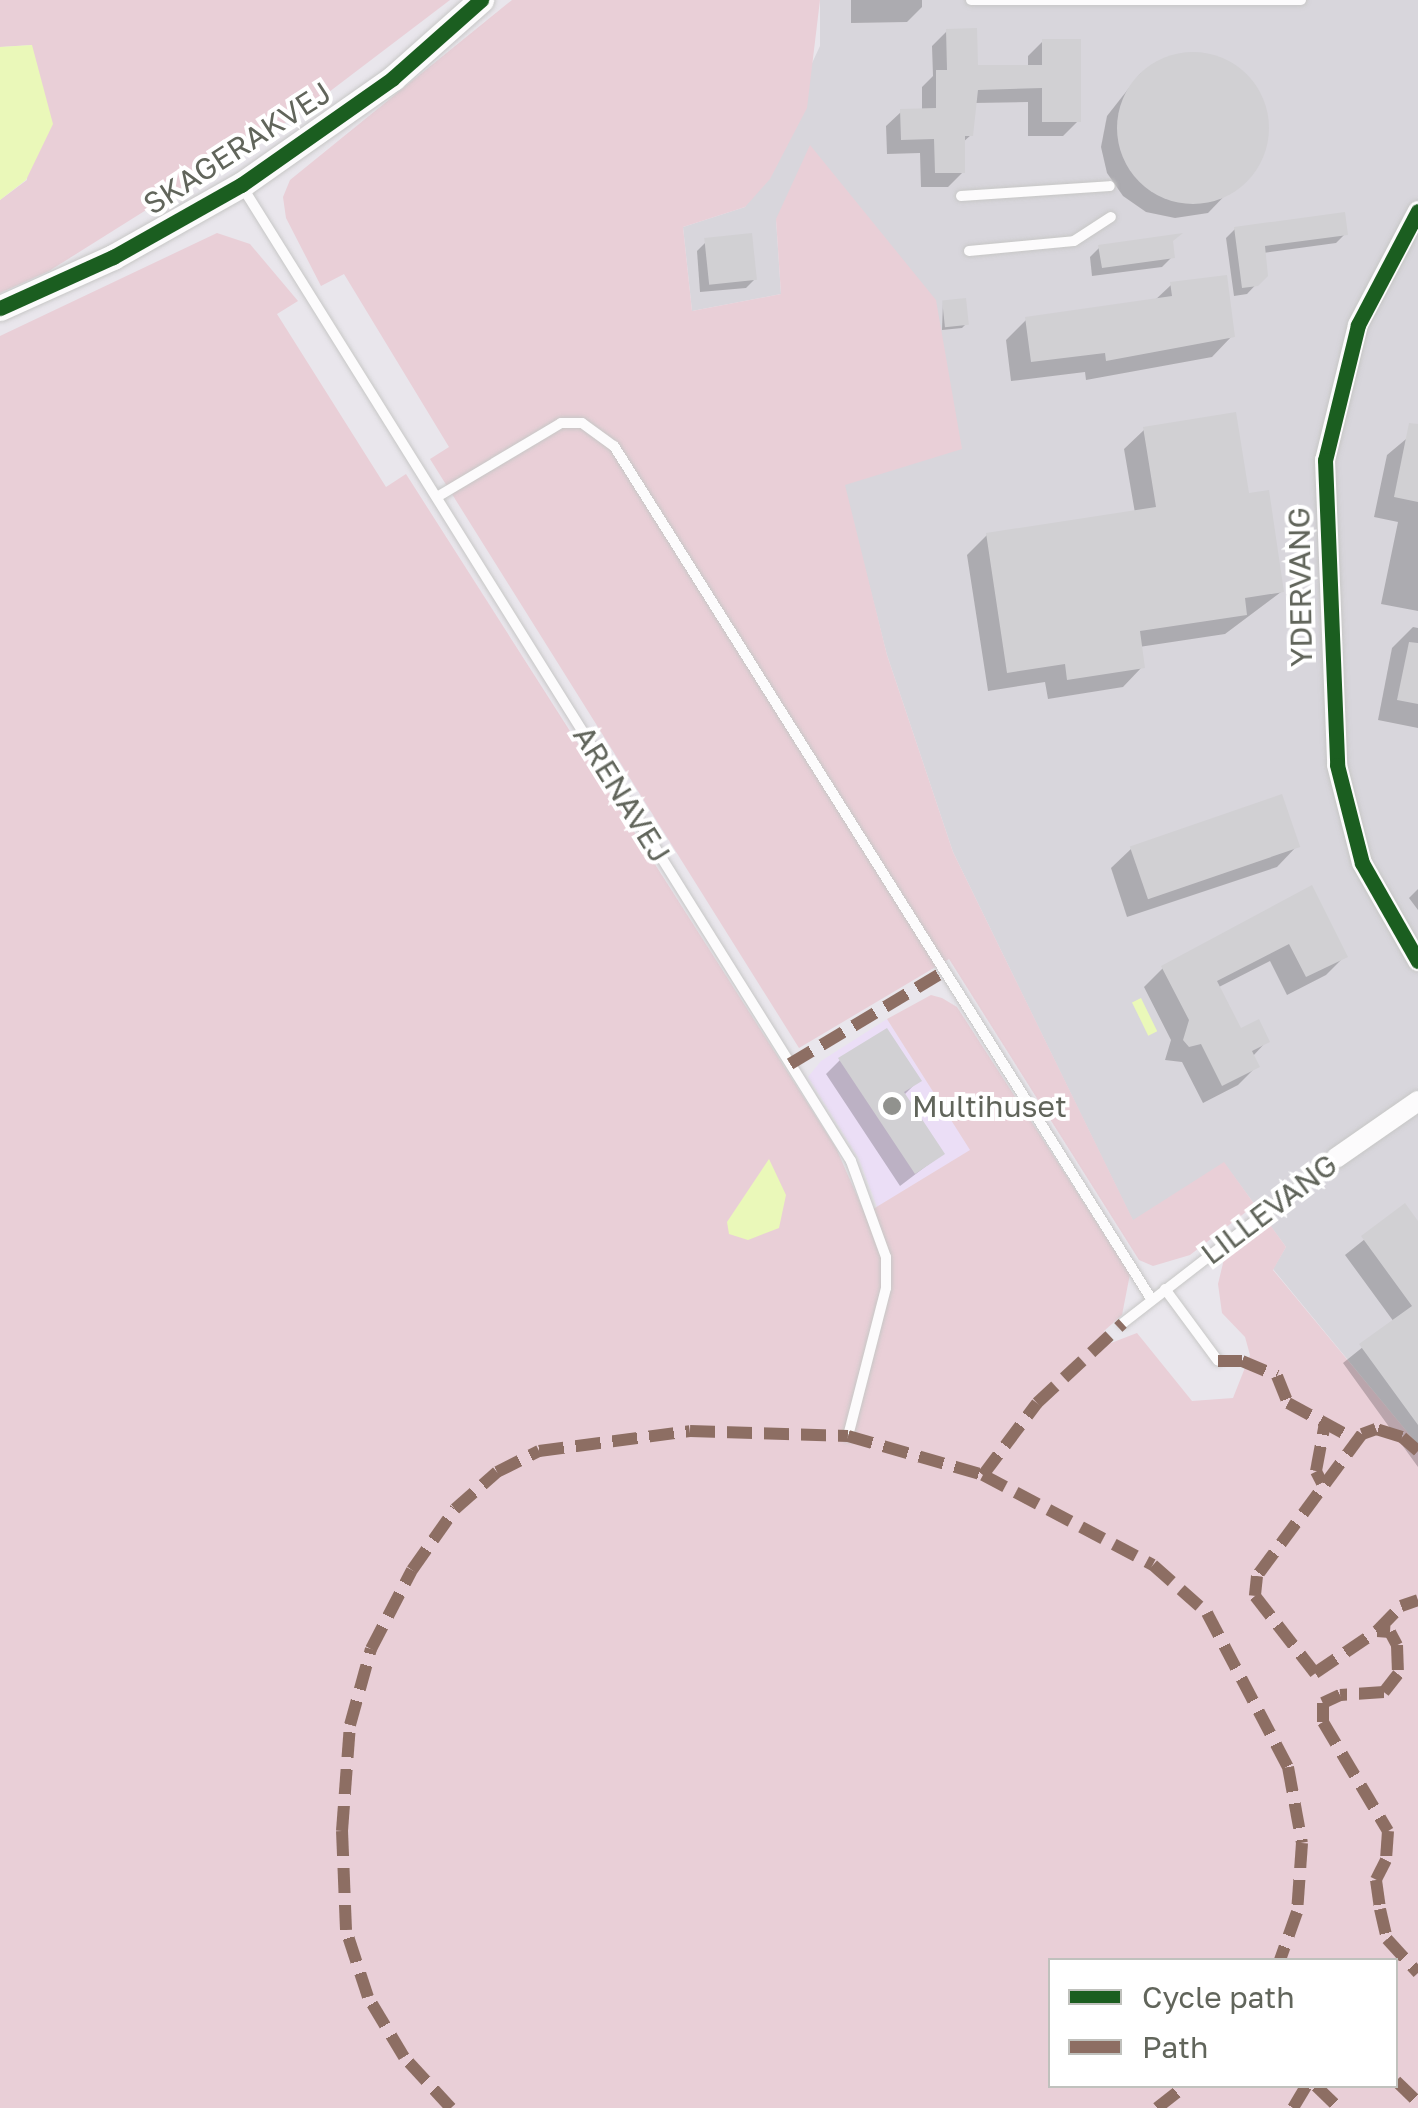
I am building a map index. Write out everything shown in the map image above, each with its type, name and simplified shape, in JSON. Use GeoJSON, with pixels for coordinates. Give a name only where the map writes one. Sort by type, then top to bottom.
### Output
{"type":"FeatureCollection","features":[{"type":"Feature","properties":{"kind":"street","name":"SKAGERAKVEJ"},"geometry":{"type":"LineString","coordinates":[[0,308],[113,256],[241,186],[393,78],[481,0]]}},
{"type":"Feature","properties":{"kind":"street","name":"YDERVANG"},"geometry":{"type":"LineString","coordinates":[[1418,211],[1358,325],[1325,478],[1337,766],[1362,863],[1418,961]]}},
{"type":"Feature","properties":{"kind":"street","name":"LILLEVANG"},"geometry":{"type":"LineString","coordinates":[[1336,1158],[1418,1100]]}},
{"type":"Feature","properties":{"kind":"lane"},"geometry":{"type":"LineString","coordinates":[[972,0],[1301,0]]}},
{"type":"Feature","properties":{"kind":"lane","name":"ARENAVEJ"},"geometry":{"type":"LineString","coordinates":[[241,186],[851,1161],[886,1257],[886,1288],[848,1436]]}},
{"type":"Feature","properties":{"kind":"lane"},"geometry":{"type":"LineString","coordinates":[[962,196],[1110,186]]}},
{"type":"Feature","properties":{"kind":"lane"},"geometry":{"type":"LineString","coordinates":[[969,250],[1074,241],[1111,217]]}},
{"type":"Feature","properties":{"kind":"lane"},"geometry":{"type":"LineString","coordinates":[[437,497],[561,423],[582,423],[614,446],[1152,1300]]}},
{"type":"Feature","properties":{"kind":"lane","name":"LILLEVANG"},"geometry":{"type":"LineString","coordinates":[[1123,1322],[1336,1158]]}},
{"type":"Feature","properties":{"kind":"lane"},"geometry":{"type":"LineString","coordinates":[[1165,1289],[1218,1361]]}},
{"type":"Feature","properties":{"kind":"shaded area"},"geometry":{"type":"Polygon","coordinates":[[[0,0],[450,0],[304,111],[49,271],[0,293],[0,200],[27,180],[32,45],[0,47],[0,0]]]}},
{"type":"Feature","properties":{"kind":"shaded area"},"geometry":{"type":"Polygon","coordinates":[[[512,0],[820,0],[807,108],[770,179],[745,207],[683,227],[692,311],[781,294],[776,219],[810,145],[936,300],[962,449],[845,485],[887,655],[953,852],[1133,1220],[1224,1162],[1255,1205],[1190,1255],[1153,1266],[1139,1260],[949,959],[799,1048],[430,459],[449,447],[344,274],[321,286],[286,218],[283,197],[290,180],[512,0]]]}},
{"type":"Feature","properties":{"kind":"shaded area"},"geometry":{"type":"Polygon","coordinates":[[[820,0],[1418,0],[1418,1445],[1273,1269],[1286,1247],[1224,1163],[1133,1221],[953,852],[887,655],[776,219],[781,294],[692,311],[683,227],[745,207],[820,46],[820,0]]]}},
{"type":"Feature","properties":{"kind":"shaded area"},"geometry":{"type":"Polygon","coordinates":[[[32,45],[53,124],[26,180],[0,200],[0,47],[32,45]]]}},
{"type":"Feature","properties":{"kind":"shaded area"},"geometry":{"type":"Polygon","coordinates":[[[217,233],[250,244],[298,301],[277,314],[386,487],[406,474],[836,1148],[865,1214],[970,1150],[887,1019],[931,995],[942,998],[957,1007],[1130,1274],[1122,1315],[1104,1331],[1111,1343],[1137,1333],[1192,1401],[1233,1398],[1250,1355],[1245,1337],[1222,1313],[1218,1284],[1224,1259],[1268,1222],[1286,1247],[1273,1270],[1418,1445],[1418,2108],[0,2108],[0,336],[217,233]]]}},
{"type":"Feature","properties":{"kind":"shaded area"},"geometry":{"type":"Polygon","coordinates":[[[1141,998],[1157,1031],[1148,1036],[1132,1002],[1141,998]]]}},
{"type":"Feature","properties":{"kind":"shaded area"},"geometry":{"type":"Polygon","coordinates":[[[887,1019],[971,1150],[877,1207],[859,1159],[808,1077],[821,1061],[887,1019]]]}},
{"type":"Feature","properties":{"kind":"shaded area"},"geometry":{"type":"Polygon","coordinates":[[[769,1159],[786,1195],[779,1228],[748,1240],[729,1234],[727,1222],[769,1159]]]}},
{"type":"Feature","properties":{"kind":"building"},"geometry":{"type":"Polygon","coordinates":[[[977,28],[978,65],[1042,65],[1042,39],[1081,39],[1081,122],[1042,122],[1042,88],[978,90],[973,136],[965,136],[965,173],[935,173],[934,139],[901,140],[900,109],[936,108],[936,70],[947,70],[946,29],[977,28]]]}},
{"type":"Feature","properties":{"kind":"building"},"geometry":{"type":"Polygon","coordinates":[[[1193,52],[1222,58],[1247,74],[1263,99],[1269,128],[1263,157],[1247,182],[1222,198],[1193,204],[1164,198],[1139,182],[1123,157],[1117,128],[1123,99],[1139,74],[1164,58],[1193,52]]]}},
{"type":"Feature","properties":{"kind":"building"},"geometry":{"type":"Polygon","coordinates":[[[1345,212],[1348,235],[1265,246],[1268,276],[1258,286],[1242,288],[1234,227],[1345,212]]]}},
{"type":"Feature","properties":{"kind":"building"},"geometry":{"type":"Polygon","coordinates":[[[752,233],[757,280],[709,285],[704,238],[752,233]]]}},
{"type":"Feature","properties":{"kind":"building"},"geometry":{"type":"Polygon","coordinates":[[[1183,233],[1173,241],[1175,258],[1102,268],[1098,245],[1183,233]]]}},
{"type":"Feature","properties":{"kind":"building"},"geometry":{"type":"Polygon","coordinates":[[[1227,275],[1235,337],[1106,361],[1105,353],[1031,362],[1025,317],[1172,296],[1170,282],[1227,275]]]}},
{"type":"Feature","properties":{"kind":"building"},"geometry":{"type":"Polygon","coordinates":[[[966,298],[969,325],[945,327],[942,301],[966,298]]]}},
{"type":"Feature","properties":{"kind":"building"},"geometry":{"type":"Polygon","coordinates":[[[1236,412],[1249,493],[1269,490],[1284,592],[1245,598],[1247,615],[1140,631],[1145,668],[1067,680],[1065,664],[1007,673],[986,533],[1156,507],[1143,427],[1236,412]]]}},
{"type":"Feature","properties":{"kind":"building"},"geometry":{"type":"Polygon","coordinates":[[[1409,423],[1418,424],[1418,502],[1394,497],[1409,423]]]}},
{"type":"Feature","properties":{"kind":"building"},"geometry":{"type":"Polygon","coordinates":[[[1409,642],[1418,643],[1418,704],[1397,700],[1409,642]]]}},
{"type":"Feature","properties":{"kind":"building"},"geometry":{"type":"Polygon","coordinates":[[[1282,794],[1300,847],[1148,899],[1130,846],[1282,794]]]}},
{"type":"Feature","properties":{"kind":"building"},"geometry":{"type":"Polygon","coordinates":[[[1312,885],[1348,957],[1306,977],[1289,944],[1217,981],[1241,1028],[1259,1019],[1270,1042],[1252,1051],[1260,1067],[1222,1086],[1201,1044],[1189,1047],[1183,1040],[1189,1020],[1161,966],[1312,885]]]}},
{"type":"Feature","properties":{"kind":"building","name":"Multihuset"},"geometry":{"type":"Polygon","coordinates":[[[887,1028],[922,1081],[904,1092],[945,1154],[915,1174],[838,1058],[887,1028]]]}},
{"type":"Feature","properties":{"kind":"building"},"geometry":{"type":"Polygon","coordinates":[[[1405,1203],[1418,1221],[1418,1425],[1359,1344],[1412,1306],[1361,1236],[1405,1203]]]}},
{"type":"Feature","properties":{"kind":"marked path"},"geometry":{"type":"LineString","coordinates":[[790,1064],[945,971]]}},
{"type":"Feature","properties":{"kind":"marked path"},"geometry":{"type":"LineString","coordinates":[[983,1475],[1037,1403],[1123,1323]]}},
{"type":"Feature","properties":{"kind":"marked path"},"geometry":{"type":"LineString","coordinates":[[1218,1361],[1242,1361],[1277,1376],[1288,1403],[1358,1441]]}},
{"type":"Feature","properties":{"kind":"marked path"},"geometry":{"type":"LineString","coordinates":[[1322,1483],[1316,1471],[1325,1423]]}},
{"type":"Feature","properties":{"kind":"marked path"},"geometry":{"type":"LineString","coordinates":[[1418,1451],[1402,1437],[1376,1429],[1362,1434],[1257,1576],[1255,1596],[1315,1673],[1377,1631],[1390,1632],[1397,1645],[1398,1674],[1384,1692],[1340,1695],[1323,1703],[1323,1722],[1388,1831],[1386,1860],[1376,1880],[1380,1909],[1387,1939],[1418,1973]]}},
{"type":"Feature","properties":{"kind":"marked path"},"geometry":{"type":"LineString","coordinates":[[451,2108],[404,2057],[368,1997],[346,1930],[342,1831],[350,1725],[371,1649],[412,1570],[455,1509],[497,1472],[539,1451],[690,1431],[848,1436],[983,1475],[1153,1565],[1207,1613],[1288,1767],[1302,1843],[1297,1912],[1281,1958]]}},
{"type":"Feature","properties":{"kind":"marked path"},"geometry":{"type":"LineString","coordinates":[[1377,1631],[1401,1606],[1418,1600]]}},
{"type":"Feature","properties":{"kind":"marked path"},"geometry":{"type":"LineString","coordinates":[[1398,2083],[1418,2102]]}},
{"type":"Feature","properties":{"kind":"marked path"},"geometry":{"type":"LineString","coordinates":[[1157,2108],[1182,2088]]}},
{"type":"Feature","properties":{"kind":"marked path"},"geometry":{"type":"LineString","coordinates":[[1293,2108],[1305,2088]]}},
{"type":"Feature","properties":{"kind":"marked path"},"geometry":{"type":"LineString","coordinates":[[1318,2088],[1339,2108]]}},
{"type":"Feature","properties":{"kind":"cycle path"},"geometry":{"type":"LineString","coordinates":[[0,308],[113,257],[241,185],[393,78],[481,0]]}},
{"type":"Feature","properties":{"kind":"cycle path"},"geometry":{"type":"LineString","coordinates":[[1418,211],[1358,325],[1325,460],[1337,765],[1362,863],[1418,961]]}},
{"type":"Feature","properties":{"kind":"place","name":"Multihuset"},"geometry":{"type":"Point","coordinates":[892,1106]}}]}
